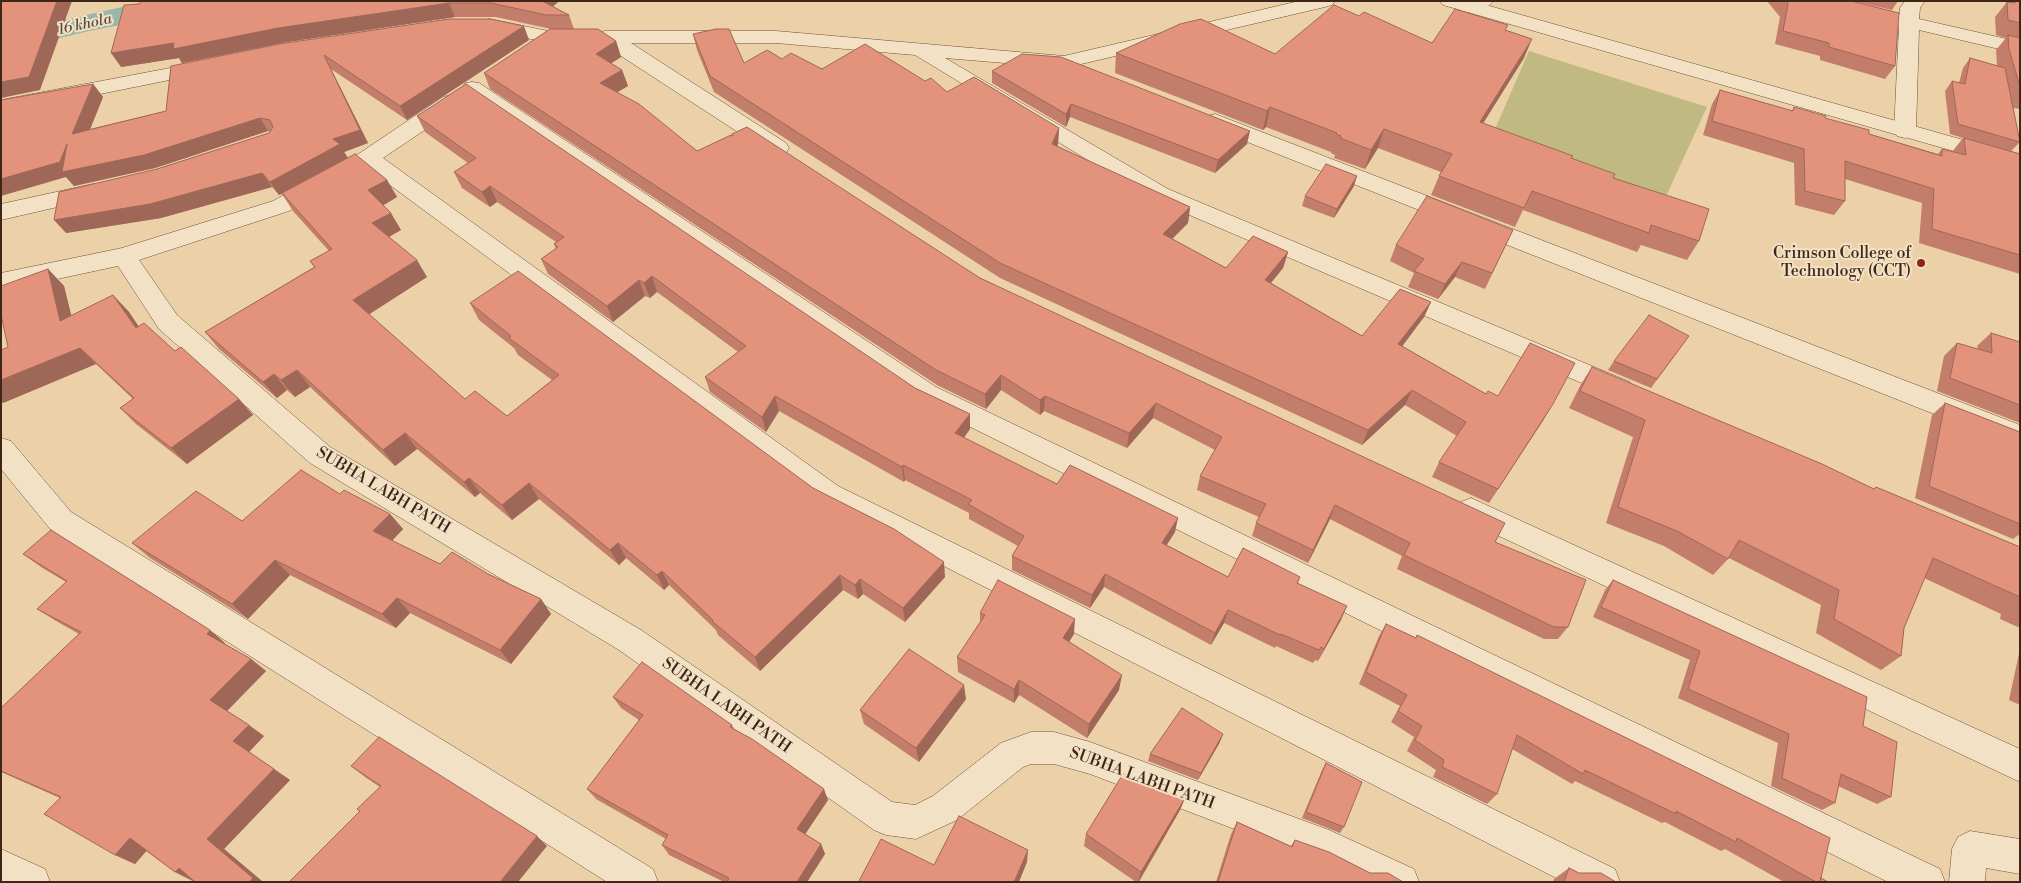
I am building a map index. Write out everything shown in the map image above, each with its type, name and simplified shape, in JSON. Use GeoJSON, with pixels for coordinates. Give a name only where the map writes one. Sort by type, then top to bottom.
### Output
{"type":"FeatureCollection","features":[{"type":"Feature","properties":{"kind":"street"},"geometry":{"type":"LineString","coordinates":[[1064,62],[1326,1]]}},
{"type":"Feature","properties":{"kind":"street"},"geometry":{"type":"LineString","coordinates":[[1818,1],[2020,48]]}},
{"type":"Feature","properties":{"kind":"street"},"geometry":{"type":"LineString","coordinates":[[1905,130],[1910,8],[1915,1]]}},
{"type":"Feature","properties":{"kind":"street"},"geometry":{"type":"LineString","coordinates":[[1467,3],[2020,163]]}},
{"type":"Feature","properties":{"kind":"street"},"geometry":{"type":"LineString","coordinates":[[471,25],[496,25],[579,37],[776,37],[1064,62],[1101,76]]}},
{"type":"Feature","properties":{"kind":"street"},"geometry":{"type":"LineString","coordinates":[[527,52],[579,37],[799,161]]}},
{"type":"Feature","properties":{"kind":"street"},"geometry":{"type":"LineString","coordinates":[[919,50],[1160,194],[1645,399]]}},
{"type":"Feature","properties":{"kind":"street"},"geometry":{"type":"LineString","coordinates":[[1,107],[231,62]]}},
{"type":"Feature","properties":{"kind":"street"},"geometry":{"type":"LineString","coordinates":[[1,282],[124,256],[281,206],[368,158],[480,83],[927,394],[1927,882]]}},
{"type":"Feature","properties":{"kind":"street"},"geometry":{"type":"LineString","coordinates":[[1194,113],[2020,437]]}},
{"type":"Feature","properties":{"kind":"street"},"geometry":{"type":"LineString","coordinates":[[368,158],[828,494],[1602,882]]}},
{"type":"Feature","properties":{"kind":"street"},"geometry":{"type":"LineString","coordinates":[[1,212],[114,187]]}},
{"type":"Feature","properties":{"kind":"street","name":"SUBHA LABH PATH"},"geometry":{"type":"LineString","coordinates":[[124,256],[168,322],[320,455],[630,640],[886,818],[916,822],[945,808],[1013,754],[1031,748],[1054,748],[1090,758],[1329,848],[1401,882]]}},
{"type":"Feature","properties":{"kind":"street"},"geometry":{"type":"LineString","coordinates":[[1,449],[61,521],[640,882]]}},
{"type":"Feature","properties":{"kind":"street"},"geometry":{"type":"LineString","coordinates":[[1451,500],[2020,766]]}},
{"type":"Feature","properties":{"kind":"street"},"geometry":{"type":"LineString","coordinates":[[1967,882],[1970,849],[2013,854],[2020,857]]}},
{"type":"Feature","properties":{"kind":"street"},"geometry":{"type":"LineString","coordinates":[[1,867],[32,882]]}},
{"type":"Feature","properties":{"kind":"shaded area"},"geometry":{"type":"Polygon","coordinates":[[[1529,51],[1707,107],[1662,205],[1489,143],[1529,51]]]}},
{"type":"Feature","properties":{"kind":"building"},"geometry":{"type":"Polygon","coordinates":[[[1,1],[57,1],[29,77],[1,82],[1,1]]]}},
{"type":"Feature","properties":{"kind":"building"},"geometry":{"type":"Polygon","coordinates":[[[141,1],[542,1],[569,15],[546,15],[491,3],[449,3],[278,28],[173,49],[174,43],[111,53],[124,5],[139,4],[141,1]]]}},
{"type":"Feature","properties":{"kind":"building"},"geometry":{"type":"Polygon","coordinates":[[[1786,1],[1851,1],[1899,13],[1895,66],[1829,47],[1829,43],[1783,31],[1788,4],[1786,1]]]}},
{"type":"Feature","properties":{"kind":"building"},"geometry":{"type":"Polygon","coordinates":[[[2020,1],[2020,23],[2008,20],[2007,2],[2015,3],[2020,1]]]}},
{"type":"Feature","properties":{"kind":"building"},"geometry":{"type":"Polygon","coordinates":[[[1334,5],[1359,16],[1364,12],[1432,43],[1455,9],[1508,25],[1505,30],[1532,39],[1480,122],[1573,156],[1571,158],[1615,174],[1613,178],[1709,209],[1699,241],[1651,225],[1649,233],[1532,191],[1524,208],[1439,176],[1452,154],[1384,129],[1371,150],[1340,138],[1341,136],[1337,133],[1270,107],[1267,111],[1116,53],[1180,24],[1201,19],[1275,54],[1334,5]]]}},
{"type":"Feature","properties":{"kind":"building"},"geometry":{"type":"Polygon","coordinates":[[[449,19],[490,19],[524,26],[400,106],[324,55],[360,130],[333,139],[340,144],[270,182],[262,173],[150,204],[54,220],[59,192],[157,169],[269,133],[273,127],[270,120],[260,118],[144,155],[62,172],[67,144],[60,162],[1,179],[1,100],[93,84],[72,134],[166,111],[171,66],[279,44],[449,19]]]}},
{"type":"Feature","properties":{"kind":"building"},"geometry":{"type":"Polygon","coordinates":[[[550,29],[598,29],[616,41],[596,54],[622,70],[600,83],[639,104],[697,151],[731,135],[733,136],[732,134],[747,127],[980,278],[1505,523],[1495,542],[1586,580],[1568,627],[1554,627],[1404,555],[1410,543],[1335,505],[1313,550],[1256,523],[1266,504],[1200,476],[1222,437],[1156,403],[1129,433],[1045,396],[1040,400],[1001,375],[985,394],[936,370],[484,73],[550,29]]]}},
{"type":"Feature","properties":{"kind":"building"},"geometry":{"type":"Polygon","coordinates":[[[716,29],[729,29],[744,63],[767,50],[782,59],[791,53],[822,69],[865,44],[925,81],[931,78],[947,92],[974,77],[1059,128],[1052,144],[1190,207],[1163,234],[1226,268],[1253,236],[1288,252],[1265,280],[1362,336],[1400,289],[1431,302],[1398,344],[1486,394],[1488,391],[1498,396],[1530,343],[1575,363],[1553,404],[1498,489],[1439,462],[1466,422],[1412,390],[1368,430],[1000,263],[710,76],[693,34],[716,29]]]}},
{"type":"Feature","properties":{"kind":"building"},"geometry":{"type":"Polygon","coordinates":[[[2008,35],[2020,38],[2020,87],[2009,49],[2008,35]]]}},
{"type":"Feature","properties":{"kind":"building"},"geometry":{"type":"Polygon","coordinates":[[[1022,54],[1061,57],[1250,131],[1218,160],[1071,104],[1066,114],[992,71],[1022,54]]]}},
{"type":"Feature","properties":{"kind":"building"},"geometry":{"type":"Polygon","coordinates":[[[1970,58],[2005,68],[2020,142],[1958,124],[1952,81],[1965,84],[1970,58]]]}},
{"type":"Feature","properties":{"kind":"building"},"geometry":{"type":"Polygon","coordinates":[[[466,84],[915,388],[970,414],[955,433],[1057,484],[1070,465],[1178,518],[1162,543],[1228,577],[1243,548],[1300,577],[1297,583],[1347,606],[1324,649],[1321,647],[1319,650],[1280,635],[1228,610],[1215,633],[1105,574],[1092,595],[1012,556],[1024,536],[968,504],[972,500],[903,465],[902,467],[775,396],[762,417],[705,377],[746,346],[652,276],[644,283],[639,280],[607,306],[541,259],[558,247],[554,244],[564,237],[490,186],[482,192],[454,172],[476,158],[417,116],[466,84]]]}},
{"type":"Feature","properties":{"kind":"building"},"geometry":{"type":"Polygon","coordinates":[[[1720,90],[1793,111],[1794,107],[1826,116],[1825,118],[1869,130],[1869,134],[1942,156],[1942,149],[1966,155],[1964,138],[2020,154],[2020,255],[1932,229],[1934,189],[1845,161],[1845,201],[1805,191],[1804,149],[1712,121],[1720,90]]]}},
{"type":"Feature","properties":{"kind":"building"},"geometry":{"type":"Polygon","coordinates":[[[355,154],[387,180],[368,190],[391,213],[372,223],[417,260],[353,300],[465,399],[475,391],[507,416],[559,375],[509,338],[511,336],[470,303],[518,271],[813,488],[894,529],[944,562],[903,608],[860,579],[855,585],[840,575],[755,657],[712,621],[662,571],[657,575],[618,543],[610,550],[529,483],[502,505],[469,478],[464,482],[405,433],[383,450],[297,370],[281,380],[274,374],[263,382],[205,332],[315,267],[310,261],[332,249],[282,193],[355,154]]]}},
{"type":"Feature","properties":{"kind":"building"},"geometry":{"type":"Polygon","coordinates":[[[1326,164],[1357,176],[1337,209],[1305,196],[1326,164]]]}},
{"type":"Feature","properties":{"kind":"building"},"geometry":{"type":"Polygon","coordinates":[[[1427,196],[1513,230],[1492,273],[1462,262],[1445,284],[1414,271],[1424,259],[1396,245],[1427,196]]]}},
{"type":"Feature","properties":{"kind":"building"},"geometry":{"type":"Polygon","coordinates":[[[48,269],[60,321],[113,295],[136,328],[144,323],[175,351],[181,347],[239,399],[171,448],[120,408],[134,398],[80,348],[1,380],[1,350],[8,347],[1,315],[1,286],[48,269]]]}},
{"type":"Feature","properties":{"kind":"building"},"geometry":{"type":"Polygon","coordinates":[[[1649,315],[1689,336],[1657,379],[1614,361],[1649,315]]]}},
{"type":"Feature","properties":{"kind":"building"},"geometry":{"type":"Polygon","coordinates":[[[1991,333],[2020,342],[2020,405],[1950,378],[1957,343],[1992,353],[1991,333]]]}},
{"type":"Feature","properties":{"kind":"building"},"geometry":{"type":"Polygon","coordinates":[[[1592,367],[1822,464],[1874,489],[1876,487],[2020,547],[2020,597],[1933,558],[1904,628],[1901,656],[1834,619],[1839,590],[1739,540],[1728,559],[1677,531],[1618,507],[1645,420],[1580,391],[1592,367]]]}},
{"type":"Feature","properties":{"kind":"building"},"geometry":{"type":"Polygon","coordinates":[[[1945,403],[2020,432],[2020,524],[1929,486],[1945,403]]]}},
{"type":"Feature","properties":{"kind":"building"},"geometry":{"type":"Polygon","coordinates":[[[301,470],[340,494],[344,490],[390,514],[373,531],[440,564],[452,552],[488,574],[541,599],[500,650],[397,598],[382,614],[275,560],[232,604],[132,543],[196,491],[242,521],[301,470]]]}},
{"type":"Feature","properties":{"kind":"building"},"geometry":{"type":"Polygon","coordinates":[[[51,530],[210,630],[207,634],[251,659],[210,700],[249,725],[233,741],[274,769],[207,839],[253,878],[249,882],[195,882],[179,868],[175,872],[130,838],[115,855],[44,814],[61,797],[1,771],[1,708],[81,632],[37,609],[67,581],[23,554],[51,530]]]}},
{"type":"Feature","properties":{"kind":"building"},"geometry":{"type":"Polygon","coordinates":[[[998,580],[1075,619],[1063,638],[1122,675],[1089,724],[1019,680],[1014,689],[957,657],[985,615],[980,613],[998,580]]]}},
{"type":"Feature","properties":{"kind":"building"},"geometry":{"type":"Polygon","coordinates":[[[1613,580],[1867,697],[1863,726],[1897,742],[1891,797],[1841,774],[1835,803],[1782,778],[1789,734],[1688,689],[1700,651],[1601,607],[1613,580]]]}},
{"type":"Feature","properties":{"kind":"building"},"geometry":{"type":"Polygon","coordinates":[[[1386,624],[1416,638],[1417,635],[1830,838],[1820,882],[1816,882],[1737,838],[1736,842],[1676,811],[1676,814],[1585,770],[1583,774],[1517,735],[1497,794],[1442,767],[1444,760],[1415,740],[1422,726],[1398,711],[1407,695],[1366,672],[1386,624]]]}},
{"type":"Feature","properties":{"kind":"building"},"geometry":{"type":"Polygon","coordinates":[[[909,649],[964,685],[916,748],[860,710],[909,649]]]}},
{"type":"Feature","properties":{"kind":"building"},"geometry":{"type":"Polygon","coordinates":[[[642,662],[732,725],[730,727],[752,739],[824,789],[797,829],[821,844],[797,882],[727,882],[729,878],[662,845],[668,835],[587,789],[643,715],[613,697],[642,662]]]}},
{"type":"Feature","properties":{"kind":"building"},"geometry":{"type":"Polygon","coordinates":[[[1182,708],[1223,734],[1201,773],[1150,754],[1182,708]]]}},
{"type":"Feature","properties":{"kind":"building"},"geometry":{"type":"Polygon","coordinates":[[[379,737],[537,836],[500,882],[289,882],[360,811],[357,809],[381,786],[351,766],[379,737]]]}},
{"type":"Feature","properties":{"kind":"building"},"geometry":{"type":"Polygon","coordinates":[[[1326,763],[1362,782],[1344,827],[1306,812],[1326,763]]]}},
{"type":"Feature","properties":{"kind":"building"},"geometry":{"type":"Polygon","coordinates":[[[1123,774],[1185,798],[1141,872],[1086,834],[1123,774]]]}},
{"type":"Feature","properties":{"kind":"building"},"geometry":{"type":"Polygon","coordinates":[[[959,816],[1028,850],[1014,882],[859,881],[881,839],[934,865],[959,816]]]}},
{"type":"Feature","properties":{"kind":"building"},"geometry":{"type":"Polygon","coordinates":[[[1237,822],[1292,847],[1295,840],[1329,852],[1370,873],[1388,873],[1403,882],[1218,882],[1237,822]]]}},
{"type":"Feature","properties":{"kind":"building"},"geometry":{"type":"Polygon","coordinates":[[[1569,868],[1579,873],[1601,873],[1616,882],[1564,882],[1569,868]]]}},
{"type":"Feature","properties":{"kind":"building"},"geometry":{"type":"Polygon","coordinates":[[[1821,878],[1828,882],[1820,882],[1821,878]]]}},
{"type":"Feature","properties":{"kind":"waterway","name":"16 khola"},"geometry":{"type":"LineString","coordinates":[[1,43],[89,22],[197,1]]}},
{"type":"Feature","properties":{"kind":"place","name":"Crimson College of Technology (CCT)"},"geometry":{"type":"Point","coordinates":[1921,263]}}]}
